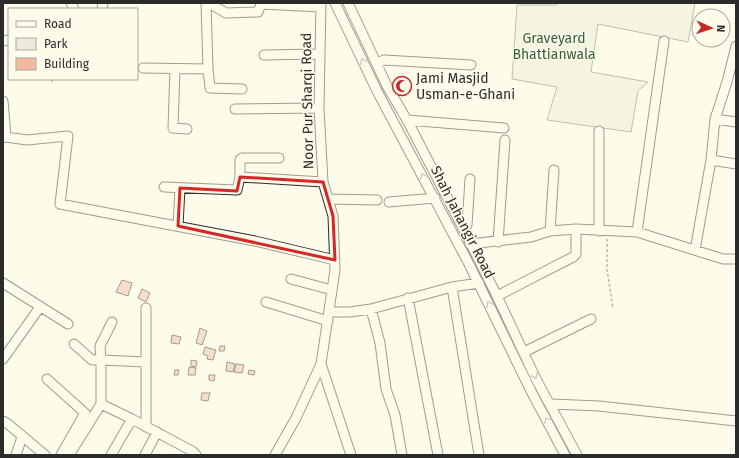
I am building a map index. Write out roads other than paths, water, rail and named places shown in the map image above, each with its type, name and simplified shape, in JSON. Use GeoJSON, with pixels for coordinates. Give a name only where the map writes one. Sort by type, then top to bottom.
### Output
{"type":"FeatureCollection","features":[{"type":"Feature","properties":{"kind":"street"},"geometry":{"type":"LineString","coordinates":[[208,3],[226,14],[258,12],[261,4],[321,5]]}},
{"type":"Feature","properties":{"kind":"street"},"geometry":{"type":"LineString","coordinates":[[208,3],[208,69],[210,88],[242,89]]}},
{"type":"Feature","properties":{"kind":"street","name":"Shah Jahangir Road"},"geometry":{"type":"LineString","coordinates":[[335,3],[377,91],[479,283],[562,453]]}},
{"type":"Feature","properties":{"kind":"street","name":"Shah Jahangir Road"},"geometry":{"type":"LineString","coordinates":[[348,3],[387,86],[407,120],[464,230],[536,379],[551,404],[576,455]]}},
{"type":"Feature","properties":{"kind":"street","name":"Noor Pur Sharqi Road"},"geometry":{"type":"LineString","coordinates":[[321,5],[319,108],[323,182],[334,216],[335,260],[335,270],[322,364]]}},
{"type":"Feature","properties":{"kind":"street"},"geometry":{"type":"LineString","coordinates":[[637,232],[664,41]]}},
{"type":"Feature","properties":{"kind":"street"},"geometry":{"type":"LineString","coordinates":[[695,250],[711,160],[715,119],[727,82],[736,46]]}},
{"type":"Feature","properties":{"kind":"street"},"geometry":{"type":"LineString","coordinates":[[264,55],[319,54]]}},
{"type":"Feature","properties":{"kind":"street"},"geometry":{"type":"LineString","coordinates":[[377,63],[384,60],[471,65]]}},
{"type":"Feature","properties":{"kind":"street"},"geometry":{"type":"LineString","coordinates":[[143,68],[208,69]]}},
{"type":"Feature","properties":{"kind":"street"},"geometry":{"type":"LineString","coordinates":[[175,69],[173,128],[187,129]]}},
{"type":"Feature","properties":{"kind":"street"},"geometry":{"type":"LineString","coordinates":[[3,101],[5,137],[27,140],[68,136],[60,204],[255,240],[335,260]]}},
{"type":"Feature","properties":{"kind":"street"},"geometry":{"type":"LineString","coordinates":[[235,109],[319,108]]}},
{"type":"Feature","properties":{"kind":"street"},"geometry":{"type":"LineString","coordinates":[[715,119],[736,122]]}},
{"type":"Feature","properties":{"kind":"street"},"geometry":{"type":"LineString","coordinates":[[407,120],[504,128]]}},
{"type":"Feature","properties":{"kind":"street"},"geometry":{"type":"LineString","coordinates":[[599,131],[603,231]]}},
{"type":"Feature","properties":{"kind":"street"},"geometry":{"type":"LineString","coordinates":[[498,242],[505,140]]}},
{"type":"Feature","properties":{"kind":"street"},"geometry":{"type":"LineString","coordinates":[[164,187],[237,190],[240,177],[240,160],[242,158],[279,158]]}},
{"type":"Feature","properties":{"kind":"street"},"geometry":{"type":"LineString","coordinates":[[711,160],[736,164]]}},
{"type":"Feature","properties":{"kind":"street"},"geometry":{"type":"LineString","coordinates":[[550,231],[554,170]]}},
{"type":"Feature","properties":{"kind":"street"},"geometry":{"type":"LineString","coordinates":[[240,177],[323,182]]}},
{"type":"Feature","properties":{"kind":"street"},"geometry":{"type":"LineString","coordinates":[[464,230],[467,225],[470,179]]}},
{"type":"Feature","properties":{"kind":"street"},"geometry":{"type":"LineString","coordinates":[[178,226],[180,188]]}},
{"type":"Feature","properties":{"kind":"street"},"geometry":{"type":"LineString","coordinates":[[389,202],[435,198]]}},
{"type":"Feature","properties":{"kind":"street"},"geometry":{"type":"LineString","coordinates":[[328,199],[377,200]]}},
{"type":"Feature","properties":{"kind":"street"},"geometry":{"type":"LineString","coordinates":[[497,296],[573,257],[576,254],[576,229]]}},
{"type":"Feature","properties":{"kind":"street"},"geometry":{"type":"LineString","coordinates":[[470,244],[531,238],[550,231],[576,229],[637,232],[723,259],[736,260]]}},
{"type":"Feature","properties":{"kind":"street"},"geometry":{"type":"LineString","coordinates":[[291,280],[332,290]]}},
{"type":"Feature","properties":{"kind":"street"},"geometry":{"type":"LineString","coordinates":[[3,283],[68,324]]}},
{"type":"Feature","properties":{"kind":"street"},"geometry":{"type":"LineString","coordinates":[[329,312],[350,312],[371,309],[452,287],[479,283]]}},
{"type":"Feature","properties":{"kind":"street"},"geometry":{"type":"LineString","coordinates":[[452,287],[479,455]]}},
{"type":"Feature","properties":{"kind":"street"},"geometry":{"type":"LineString","coordinates":[[408,298],[438,455]]}},
{"type":"Feature","properties":{"kind":"street"},"geometry":{"type":"LineString","coordinates":[[266,302],[328,321]]}},
{"type":"Feature","properties":{"kind":"street"},"geometry":{"type":"LineString","coordinates":[[3,359],[40,307]]}},
{"type":"Feature","properties":{"kind":"street"},"geometry":{"type":"LineString","coordinates":[[146,308],[146,427]]}},
{"type":"Feature","properties":{"kind":"street"},"geometry":{"type":"LineString","coordinates":[[371,309],[380,343],[386,389],[395,415],[402,455]]}},
{"type":"Feature","properties":{"kind":"street"},"geometry":{"type":"LineString","coordinates":[[524,352],[591,319]]}},
{"type":"Feature","properties":{"kind":"street"},"geometry":{"type":"LineString","coordinates":[[69,455],[102,404],[100,346],[112,322]]}},
{"type":"Feature","properties":{"kind":"street"},"geometry":{"type":"LineString","coordinates":[[74,344],[92,360],[146,362]]}},
{"type":"Feature","properties":{"kind":"street"},"geometry":{"type":"LineString","coordinates":[[275,455],[296,418],[322,364]]}},
{"type":"Feature","properties":{"kind":"street"},"geometry":{"type":"LineString","coordinates":[[322,364],[351,455]]}},
{"type":"Feature","properties":{"kind":"street"},"geometry":{"type":"LineString","coordinates":[[47,379],[85,412],[93,417]]}},
{"type":"Feature","properties":{"kind":"street"},"geometry":{"type":"LineString","coordinates":[[102,404],[192,451],[195,455]]}},
{"type":"Feature","properties":{"kind":"street"},"geometry":{"type":"LineString","coordinates":[[551,404],[599,406],[736,421]]}},
{"type":"Feature","properties":{"kind":"street"},"geometry":{"type":"LineString","coordinates":[[61,455],[85,412]]}},
{"type":"Feature","properties":{"kind":"street"},"geometry":{"type":"LineString","coordinates":[[112,455],[132,419]]}},
{"type":"Feature","properties":{"kind":"street"},"geometry":{"type":"LineString","coordinates":[[3,421],[45,455]]}},
{"type":"Feature","properties":{"kind":"street"},"geometry":{"type":"LineString","coordinates":[[145,455],[157,432]]}},
{"type":"Feature","properties":{"kind":"street"},"geometry":{"type":"LineString","coordinates":[[16,455],[22,437]]}},
{"type":"Feature","properties":{"kind":"place","name":"Jami Masjid Usman-e-Ghani"},"geometry":{"type":"Point","coordinates":[402,86]}},
{"type":"Feature","properties":{"kind":"park label","name":"Graveyard Bhattianwala"},"geometry":{"type":"Point","coordinates":[554,46]}}]}
